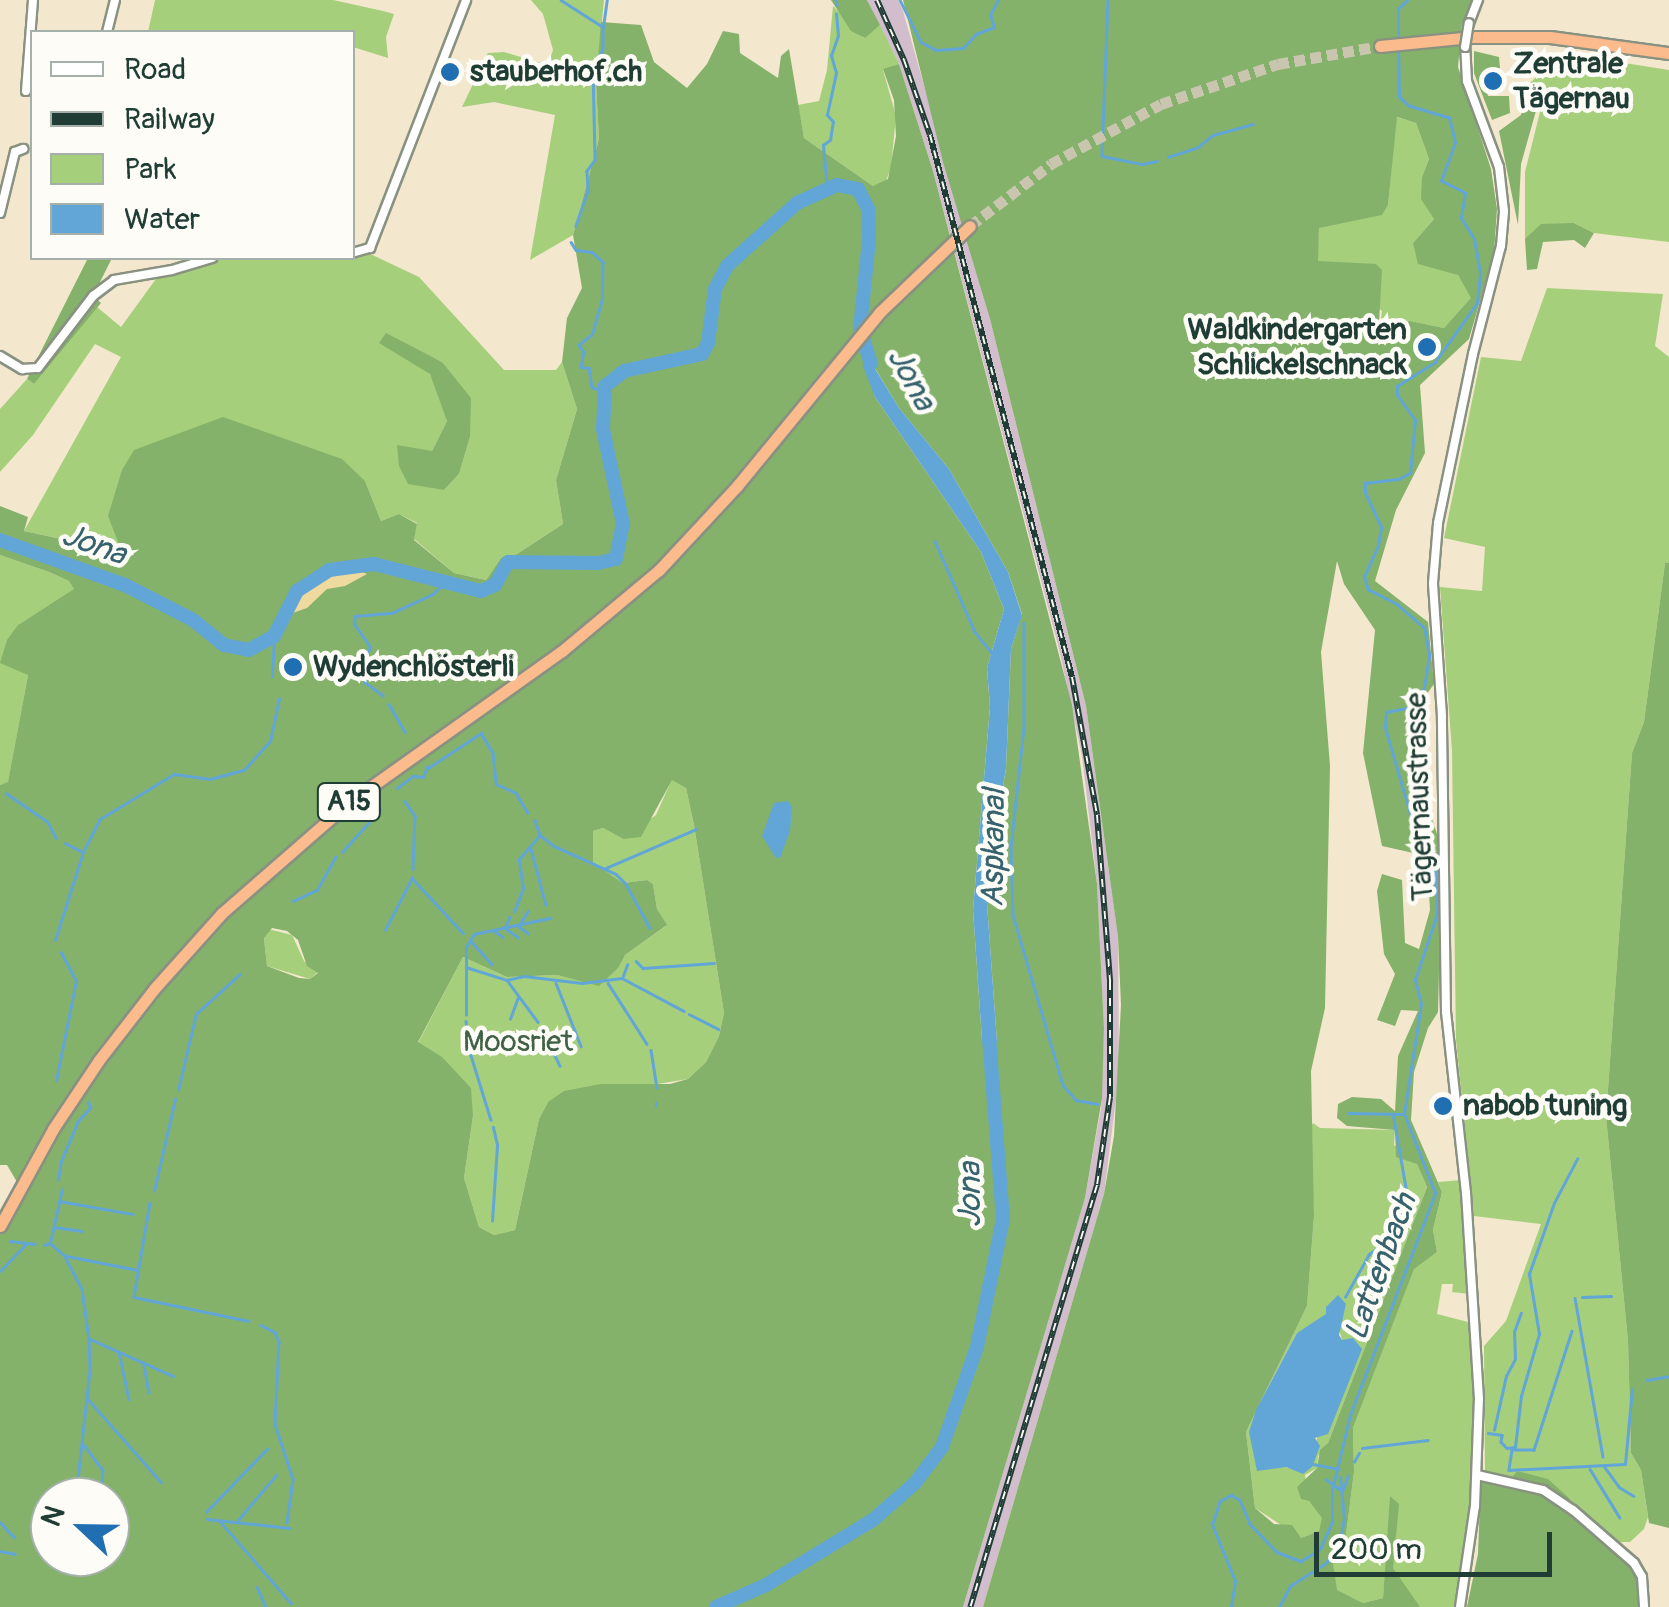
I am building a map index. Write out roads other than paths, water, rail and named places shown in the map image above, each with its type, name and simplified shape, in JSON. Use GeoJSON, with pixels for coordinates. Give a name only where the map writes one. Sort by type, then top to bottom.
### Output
{"type":"FeatureCollection","features":[{"type":"Feature","properties":{"kind":"highway"},"geometry":{"type":"LineString","coordinates":[[1386,45],[1550,38],[1669,54]]}},
{"type":"Feature","properties":{"kind":"highway","name":"A15"},"geometry":{"type":"LineString","coordinates":[[0,1226],[53,1129],[98,1060],[154,988],[222,913],[348,803],[553,658],[642,585],[714,512],[889,302],[970,226]]}},
{"type":"Feature","properties":{"kind":"street"},"geometry":{"type":"LineString","coordinates":[[31,30],[33,0]]}},
{"type":"Feature","properties":{"kind":"street"},"geometry":{"type":"LineString","coordinates":[[107,30],[115,0]]}},
{"type":"Feature","properties":{"kind":"street"},"geometry":{"type":"LineString","coordinates":[[355,252],[370,248],[466,0]]}},
{"type":"Feature","properties":{"kind":"street","name":"Tägernaustrasse"},"geometry":{"type":"LineString","coordinates":[[1460,1607],[1476,1475],[1476,1332],[1446,1012],[1442,716],[1433,583],[1438,523],[1501,246],[1504,212],[1499,168],[1467,81],[1465,47],[1478,0]]}},
{"type":"Feature","properties":{"kind":"street"},"geometry":{"type":"LineString","coordinates":[[26,91],[30,39]]}},
{"type":"Feature","properties":{"kind":"street"},"geometry":{"type":"LineString","coordinates":[[0,213],[15,152],[22,148]]}},
{"type":"Feature","properties":{"kind":"street"},"geometry":{"type":"LineString","coordinates":[[0,356],[22,369],[38,368],[93,296],[114,280],[205,260]]}},
{"type":"Feature","properties":{"kind":"street"},"geometry":{"type":"LineString","coordinates":[[1476,1475],[1543,1490],[1573,1510],[1634,1562],[1642,1577],[1644,1607]]}},
{"type":"Feature","properties":{"kind":"water"},"geometry":{"type":"Polygon","coordinates":[[[863,349],[899,408],[949,469],[1008,572],[1022,615],[1011,649],[1006,768],[986,890],[997,1042],[991,1055],[982,1040],[973,910],[990,707],[987,668],[1004,609],[981,552],[875,397],[863,366],[863,349]]]}},
{"type":"Feature","properties":{"kind":"water"},"geometry":{"type":"Polygon","coordinates":[[[788,801],[792,807],[790,831],[780,858],[776,858],[762,836],[774,803],[788,801]]]}},
{"type":"Feature","properties":{"kind":"water"},"geometry":{"type":"Polygon","coordinates":[[[1338,1295],[1346,1304],[1339,1335],[1342,1340],[1353,1338],[1362,1349],[1328,1434],[1315,1438],[1320,1446],[1312,1467],[1303,1474],[1286,1467],[1257,1471],[1249,1432],[1256,1410],[1297,1333],[1326,1314],[1326,1307],[1338,1295]]]}},
{"type":"Feature","properties":{"kind":"waterway"},"geometry":{"type":"LineString","coordinates":[[561,0],[603,27],[603,49],[593,69],[595,160],[587,171],[588,191],[576,226]]}},
{"type":"Feature","properties":{"kind":"waterway"},"geometry":{"type":"LineString","coordinates":[[603,27],[607,0]]}},
{"type":"Feature","properties":{"kind":"waterway"},"geometry":{"type":"LineString","coordinates":[[836,0],[837,5]]}},
{"type":"Feature","properties":{"kind":"waterway"},"geometry":{"type":"LineString","coordinates":[[900,0],[921,42],[936,50],[963,48],[976,34],[994,27],[990,15],[998,0]]}},
{"type":"Feature","properties":{"kind":"waterway"},"geometry":{"type":"LineString","coordinates":[[1108,0],[1102,156],[1142,164],[1157,161]]}},
{"type":"Feature","properties":{"kind":"waterway","name":"Lattenbach"},"geometry":{"type":"LineString","coordinates":[[1398,39],[1398,9],[1407,0]]}},
{"type":"Feature","properties":{"kind":"waterway"},"geometry":{"type":"LineString","coordinates":[[827,189],[823,145],[830,140],[833,122],[827,115],[836,73],[831,56],[838,36],[836,14]]}},
{"type":"Feature","properties":{"kind":"waterway","name":"Lattenbach"},"geometry":{"type":"LineString","coordinates":[[1231,1607],[1235,1581],[1212,1525],[1220,1501],[1231,1495],[1240,1500],[1250,1524],[1277,1552],[1301,1561],[1320,1549],[1332,1522],[1332,1490],[1350,1415],[1435,1193],[1404,1114],[1421,1004],[1415,980],[1437,914],[1434,855],[1411,817],[1385,728],[1386,712],[1412,707],[1424,688],[1429,655],[1424,628],[1398,605],[1368,590],[1364,577],[1378,546],[1381,527],[1365,493],[1365,483],[1399,479],[1410,473],[1415,420],[1397,395],[1397,386],[1435,362],[1477,303],[1480,273],[1474,239],[1461,218],[1465,193],[1441,181],[1455,143],[1449,118],[1409,106],[1399,97],[1398,47]]}},
{"type":"Feature","properties":{"kind":"waterway"},"geometry":{"type":"LineString","coordinates":[[1168,157],[1198,147],[1213,135],[1253,124]]}},
{"type":"Feature","properties":{"kind":"waterway","name":"Jona"},"geometry":{"type":"LineString","coordinates":[[0,540],[125,585],[193,620],[224,645],[249,650],[274,636],[297,591],[329,570],[374,564],[481,591],[495,585],[508,562],[598,563],[616,559],[623,524],[603,429],[605,386],[624,371],[702,354],[708,343],[715,289],[728,265],[797,203],[837,185],[858,189],[868,209],[869,240],[860,328],[871,363]]}},
{"type":"Feature","properties":{"kind":"waterway"},"geometry":{"type":"LineString","coordinates":[[571,242],[576,250],[592,252],[603,262],[602,301],[592,335],[579,345],[584,352],[581,367],[589,368],[592,387],[603,392]]}},
{"type":"Feature","properties":{"kind":"waterway"},"geometry":{"type":"LineString","coordinates":[[935,541],[975,632],[996,658]]}},
{"type":"Feature","properties":{"kind":"waterway"},"geometry":{"type":"LineString","coordinates":[[383,696],[365,683],[363,665],[370,647],[354,624],[355,616],[392,613],[433,594],[444,583]]}},
{"type":"Feature","properties":{"kind":"waterway","name":"Aspkanal"},"geometry":{"type":"LineString","coordinates":[[1024,623],[1024,728],[1011,848],[1013,915],[1063,1085],[1076,1100],[1098,1104]]}},
{"type":"Feature","properties":{"kind":"waterway"},"geometry":{"type":"LineString","coordinates":[[272,677],[274,636]]}},
{"type":"Feature","properties":{"kind":"waterway"},"geometry":{"type":"LineString","coordinates":[[55,940],[83,852],[100,819],[174,774],[210,779],[244,770],[270,741],[279,699]]}},
{"type":"Feature","properties":{"kind":"waterway"},"geometry":{"type":"LineString","coordinates":[[389,704],[405,732]]}},
{"type":"Feature","properties":{"kind":"waterway"},"geometry":{"type":"LineString","coordinates":[[428,768],[481,733],[493,753],[496,784],[516,793],[528,813]]}},
{"type":"Feature","properties":{"kind":"waterway"},"geometry":{"type":"LineString","coordinates":[[397,788],[413,776],[423,777],[427,767]]}},
{"type":"Feature","properties":{"kind":"waterway"},"geometry":{"type":"LineString","coordinates":[[6,793],[48,822],[56,838]]}},
{"type":"Feature","properties":{"kind":"waterway"},"geometry":{"type":"LineString","coordinates":[[405,801],[415,816],[413,869]]}},
{"type":"Feature","properties":{"kind":"waterway"},"geometry":{"type":"LineString","coordinates":[[342,852],[380,810]]}},
{"type":"Feature","properties":{"kind":"waterway"},"geometry":{"type":"LineString","coordinates":[[535,820],[540,835],[554,846],[616,874],[626,884],[650,928]]}},
{"type":"Feature","properties":{"kind":"waterway"},"geometry":{"type":"LineString","coordinates":[[606,868],[696,829]]}},
{"type":"Feature","properties":{"kind":"waterway"},"geometry":{"type":"LineString","coordinates":[[514,912],[523,889],[519,859],[540,835]]}},
{"type":"Feature","properties":{"kind":"waterway"},"geometry":{"type":"LineString","coordinates":[[65,843],[81,851]]}},
{"type":"Feature","properties":{"kind":"waterway"},"geometry":{"type":"LineString","coordinates":[[531,849],[546,905]]}},
{"type":"Feature","properties":{"kind":"waterway"},"geometry":{"type":"LineString","coordinates":[[293,901],[317,890],[335,857]]}},
{"type":"Feature","properties":{"kind":"waterway"},"geometry":{"type":"LineString","coordinates":[[385,930],[412,878],[463,933]]}},
{"type":"Feature","properties":{"kind":"waterway"},"geometry":{"type":"LineString","coordinates":[[521,922],[528,911]]}},
{"type":"Feature","properties":{"kind":"waterway"},"geometry":{"type":"LineString","coordinates":[[510,917],[505,928],[518,937]]}},
{"type":"Feature","properties":{"kind":"waterway"},"geometry":{"type":"LineString","coordinates":[[466,1015],[466,947],[474,934],[550,918]]}},
{"type":"Feature","properties":{"kind":"waterway"},"geometry":{"type":"LineString","coordinates":[[517,925],[528,933]]}},
{"type":"Feature","properties":{"kind":"waterway"},"geometry":{"type":"LineString","coordinates":[[493,930],[503,937]]}},
{"type":"Feature","properties":{"kind":"waterway"},"geometry":{"type":"LineString","coordinates":[[471,941],[492,964]]}},
{"type":"Feature","properties":{"kind":"waterway"},"geometry":{"type":"LineString","coordinates":[[56,1081],[76,981],[61,953]]}},
{"type":"Feature","properties":{"kind":"waterway"},"geometry":{"type":"LineString","coordinates":[[636,961],[643,968],[714,963]]}},
{"type":"Feature","properties":{"kind":"waterway"},"geometry":{"type":"LineString","coordinates":[[623,976],[627,965]]}},
{"type":"Feature","properties":{"kind":"waterway"},"geometry":{"type":"LineString","coordinates":[[466,967],[507,980],[524,976],[582,983],[622,978],[684,1011]]}},
{"type":"Feature","properties":{"kind":"waterway"},"geometry":{"type":"LineString","coordinates":[[178,1090],[196,1014],[240,974]]}},
{"type":"Feature","properties":{"kind":"waterway"},"geometry":{"type":"LineString","coordinates":[[507,980],[538,1022]]}},
{"type":"Feature","properties":{"kind":"waterway"},"geometry":{"type":"LineString","coordinates":[[556,983],[581,1046]]}},
{"type":"Feature","properties":{"kind":"waterway"},"geometry":{"type":"LineString","coordinates":[[608,983],[647,1044]]}},
{"type":"Feature","properties":{"kind":"waterway"},"geometry":{"type":"LineString","coordinates":[[510,1019],[518,997]]}},
{"type":"Feature","properties":{"kind":"waterway"},"geometry":{"type":"LineString","coordinates":[[689,1014],[718,1029]]}},
{"type":"Feature","properties":{"kind":"waterway"},"geometry":{"type":"LineString","coordinates":[[466,1021],[469,1049],[491,1120]]}},
{"type":"Feature","properties":{"kind":"waterway"},"geometry":{"type":"LineString","coordinates":[[541,1027],[560,1066]]}},
{"type":"Feature","properties":{"kind":"waterway"},"geometry":{"type":"LineString","coordinates":[[470,1035],[498,1038]]}},
{"type":"Feature","properties":{"kind":"waterway","name":"Jona"},"geometry":{"type":"LineString","coordinates":[[716,1607],[766,1585],[873,1520],[915,1483],[942,1447],[977,1347],[1003,1219],[989,1038]]}},
{"type":"Feature","properties":{"kind":"waterway"},"geometry":{"type":"LineString","coordinates":[[651,1050],[657,1088]]}},
{"type":"Feature","properties":{"kind":"waterway"},"geometry":{"type":"LineString","coordinates":[[154,1191],[175,1099]]}},
{"type":"Feature","properties":{"kind":"waterway"},"geometry":{"type":"LineString","coordinates":[[58,1180],[61,1161],[78,1121],[90,1108],[88,1102]]}},
{"type":"Feature","properties":{"kind":"waterway"},"geometry":{"type":"LineString","coordinates":[[1348,1113],[1402,1114]]}},
{"type":"Feature","properties":{"kind":"waterway"},"geometry":{"type":"LineString","coordinates":[[1345,1297],[1369,1254],[1387,1242],[1407,1196],[1393,1116]]}},
{"type":"Feature","properties":{"kind":"waterway"},"geometry":{"type":"LineString","coordinates":[[492,1221],[497,1145],[493,1127]]}},
{"type":"Feature","properties":{"kind":"waterway"},"geometry":{"type":"LineString","coordinates":[[1488,1433],[1502,1435],[1501,1442],[1507,1448],[1515,1447],[1521,1396],[1539,1334],[1529,1274],[1554,1203],[1577,1159]]}},
{"type":"Feature","properties":{"kind":"waterway"},"geometry":{"type":"LineString","coordinates":[[44,1245],[50,1243],[62,1189]]}},
{"type":"Feature","properties":{"kind":"waterway"},"geometry":{"type":"LineString","coordinates":[[59,1201],[133,1214]]}},
{"type":"Feature","properties":{"kind":"waterway"},"geometry":{"type":"LineString","coordinates":[[150,1203],[134,1297],[249,1321]]}},
{"type":"Feature","properties":{"kind":"waterway"},"geometry":{"type":"LineString","coordinates":[[54,1227],[82,1231]]}},
{"type":"Feature","properties":{"kind":"waterway"},"geometry":{"type":"LineString","coordinates":[[10,1241],[35,1244]]}},
{"type":"Feature","properties":{"kind":"waterway"},"geometry":{"type":"LineString","coordinates":[[50,1243],[64,1255],[82,1289],[89,1339],[90,1371],[78,1477]]}},
{"type":"Feature","properties":{"kind":"waterway"},"geometry":{"type":"LineString","coordinates":[[0,1271],[25,1245]]}},
{"type":"Feature","properties":{"kind":"waterway"},"geometry":{"type":"LineString","coordinates":[[67,1256],[138,1270]]}},
{"type":"Feature","properties":{"kind":"waterway"},"geometry":{"type":"LineString","coordinates":[[1582,1297],[1611,1296]]}},
{"type":"Feature","properties":{"kind":"waterway"},"geometry":{"type":"LineString","coordinates":[[1575,1298],[1603,1457]]}},
{"type":"Feature","properties":{"kind":"waterway"},"geometry":{"type":"LineString","coordinates":[[1494,1430],[1506,1376],[1515,1359],[1514,1332],[1521,1313]]}},
{"type":"Feature","properties":{"kind":"waterway"},"geometry":{"type":"LineString","coordinates":[[261,1325],[275,1332],[279,1342],[275,1424],[293,1479],[287,1523]]}},
{"type":"Feature","properties":{"kind":"waterway"},"geometry":{"type":"LineString","coordinates":[[1572,1331],[1534,1450],[1512,1450],[1509,1470],[1625,1464],[1632,1389]]}},
{"type":"Feature","properties":{"kind":"waterway"},"geometry":{"type":"LineString","coordinates":[[90,1339],[173,1376]]}},
{"type":"Feature","properties":{"kind":"waterway"},"geometry":{"type":"LineString","coordinates":[[119,1352],[129,1399]]}},
{"type":"Feature","properties":{"kind":"waterway"},"geometry":{"type":"LineString","coordinates":[[144,1365],[149,1393]]}},
{"type":"Feature","properties":{"kind":"waterway"},"geometry":{"type":"LineString","coordinates":[[1647,1380],[1669,1376]]}},
{"type":"Feature","properties":{"kind":"waterway"},"geometry":{"type":"LineString","coordinates":[[87,1398],[161,1482]]}},
{"type":"Feature","properties":{"kind":"waterway"},"geometry":{"type":"LineString","coordinates":[[1362,1448],[1428,1440]]}},
{"type":"Feature","properties":{"kind":"waterway"},"geometry":{"type":"LineString","coordinates":[[84,1445],[103,1470],[102,1477]]}},
{"type":"Feature","properties":{"kind":"waterway"},"geometry":{"type":"LineString","coordinates":[[206,1512],[267,1449]]}},
{"type":"Feature","properties":{"kind":"waterway"},"geometry":{"type":"LineString","coordinates":[[1354,1462],[1359,1453]]}},
{"type":"Feature","properties":{"kind":"waterway"},"geometry":{"type":"LineString","coordinates":[[1313,1464],[1339,1469]]}},
{"type":"Feature","properties":{"kind":"waterway"},"geometry":{"type":"LineString","coordinates":[[1604,1466],[1619,1487],[1634,1496]]}},
{"type":"Feature","properties":{"kind":"waterway"},"geometry":{"type":"LineString","coordinates":[[1590,1469],[1620,1518]]}},
{"type":"Feature","properties":{"kind":"waterway"},"geometry":{"type":"LineString","coordinates":[[238,1520],[276,1475]]}},
{"type":"Feature","properties":{"kind":"waterway"},"geometry":{"type":"LineString","coordinates":[[1343,1489],[1348,1476]]}},
{"type":"Feature","properties":{"kind":"waterway"},"geometry":{"type":"LineString","coordinates":[[1279,1607],[1290,1586],[1326,1563],[1340,1541],[1344,1519],[1340,1477]]}},
{"type":"Feature","properties":{"kind":"waterway","name":"Lattenbach"},"geometry":{"type":"LineString","coordinates":[[1326,1479],[1342,1491]]}},
{"type":"Feature","properties":{"kind":"waterway"},"geometry":{"type":"LineString","coordinates":[[207,1519],[290,1528]]}},
{"type":"Feature","properties":{"kind":"waterway"},"geometry":{"type":"LineString","coordinates":[[219,1520],[291,1603]]}},
{"type":"Feature","properties":{"kind":"waterway"},"geometry":{"type":"LineString","coordinates":[[0,1522],[14,1537]]}},
{"type":"Feature","properties":{"kind":"waterway"},"geometry":{"type":"LineString","coordinates":[[0,1551],[15,1554]]}},
{"type":"Feature","properties":{"kind":"waterway"},"geometry":{"type":"LineString","coordinates":[[257,1587],[266,1607]]}},
{"type":"Feature","properties":{"kind":"tunnel"},"geometry":{"type":"LineString","coordinates":[[970,226],[1051,164],[1161,104],[1278,64],[1380,46]]}},
{"type":"Feature","properties":{"kind":"railway"},"geometry":{"type":"LineString","coordinates":[[877,0],[904,60],[930,135],[1072,677],[1097,815],[1110,982],[1110,1097],[1097,1185],[970,1607]]}},
{"type":"Feature","properties":{"kind":"place","name":"stauberhof.ch"},"geometry":{"type":"Point","coordinates":[450,72]}},
{"type":"Feature","properties":{"kind":"place","name":"Zentrale Tägernau"},"geometry":{"type":"Point","coordinates":[1493,81]}},
{"type":"Feature","properties":{"kind":"place","name":"Waldkindergarten Schlickelschnack"},"geometry":{"type":"Point","coordinates":[1427,347]}},
{"type":"Feature","properties":{"kind":"place","name":"Wydenchlösterli"},"geometry":{"type":"Point","coordinates":[293,667]}},
{"type":"Feature","properties":{"kind":"place","name":"nabob tuning"},"geometry":{"type":"Point","coordinates":[1443,1106]}},
{"type":"Feature","properties":{"kind":"park label","name":"Moosriet"},"geometry":{"type":"Point","coordinates":[518,1042]}}]}
